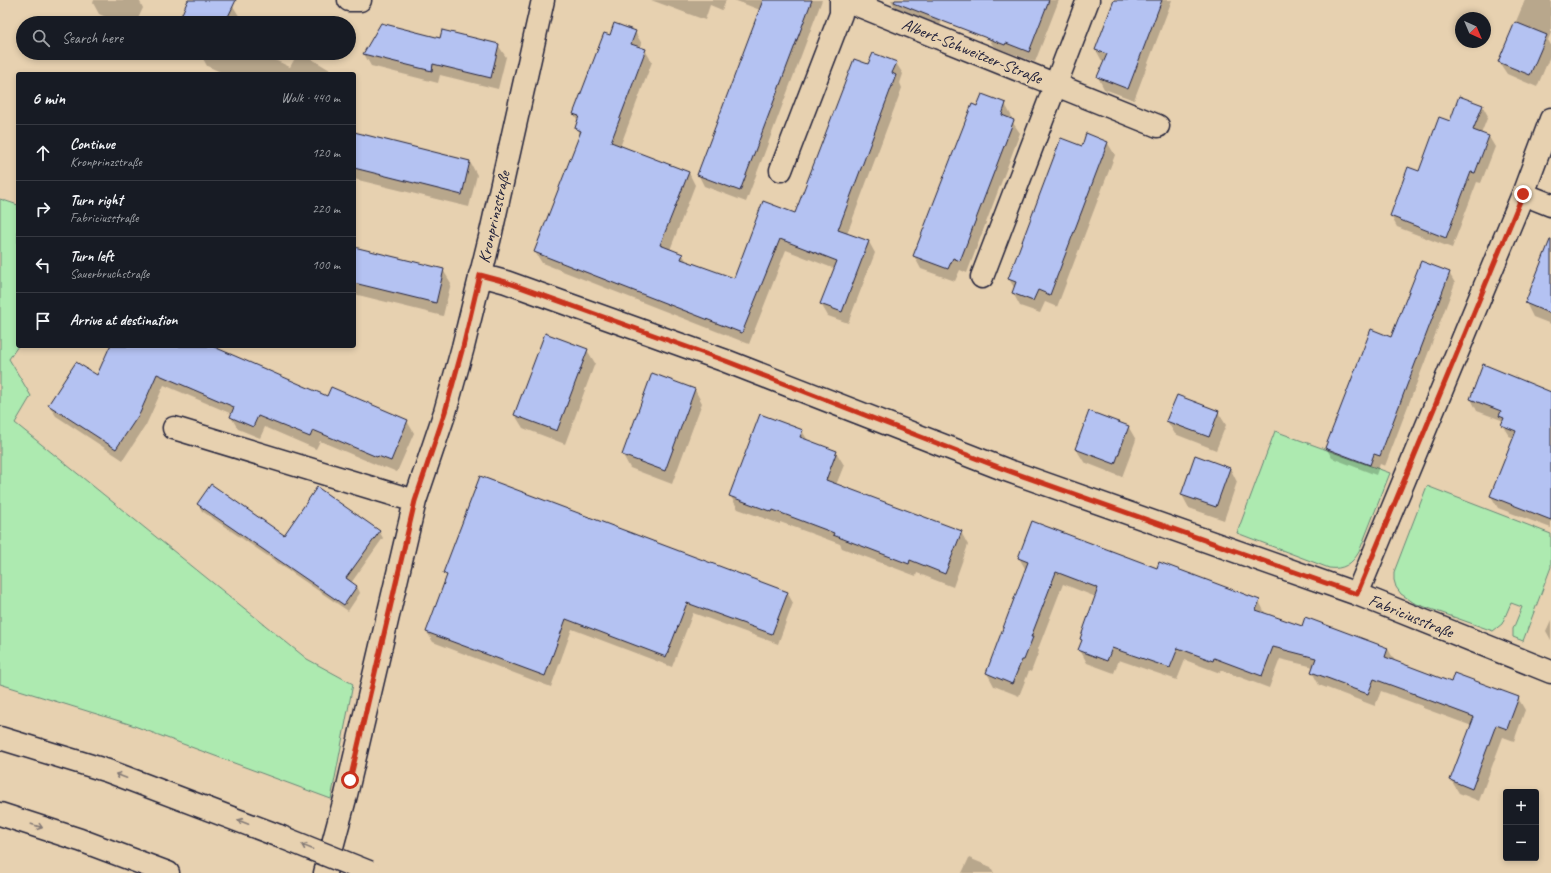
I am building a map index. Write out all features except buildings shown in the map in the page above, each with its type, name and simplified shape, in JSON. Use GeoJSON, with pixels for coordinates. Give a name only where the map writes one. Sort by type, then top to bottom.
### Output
{"type":"FeatureCollection","features":[{"type":"Feature","properties":{"kind":"main road"},"geometry":{"type":"LineString","coordinates":[[349,0],[360,0]]}},
{"type":"Feature","properties":{"kind":"main road","name":"Kronprinzstraße"},"geometry":{"type":"LineString","coordinates":[[325,873],[346,795],[415,501],[445,412],[463,347],[490,237],[543,0]]}},
{"type":"Feature","properties":{"kind":"main road"},"geometry":{"type":"LineString","coordinates":[[780,170],[841,14],[841,0]]}},
{"type":"Feature","properties":{"kind":"main road","name":"Albert-Schweitzer-Straße"},"geometry":{"type":"LineString","coordinates":[[845,0],[1158,126]]}},
{"type":"Feature","properties":{"kind":"main road","name":"Albert-Schweitzer-Straße"},"geometry":{"type":"LineString","coordinates":[[982,277],[1088,0]]}},
{"type":"Feature","properties":{"kind":"main road"},"geometry":{"type":"LineString","coordinates":[[1357,594],[1523,194],[1551,120]]}},
{"type":"Feature","properties":{"kind":"main road"},"geometry":{"type":"LineString","coordinates":[[1523,194],[1551,205]]}},
{"type":"Feature","properties":{"kind":"main road","name":"Fabriciusstraße"},"geometry":{"type":"LineString","coordinates":[[480,275],[506,282],[726,361],[1006,470],[1357,594],[1551,672]]}},
{"type":"Feature","properties":{"kind":"main road"},"geometry":{"type":"LineString","coordinates":[[174,428],[415,501]]}},
{"type":"Feature","properties":{"kind":"main road"},"geometry":{"type":"LineString","coordinates":[[0,738],[108,771],[279,836],[370,873]]}},
{"type":"Feature","properties":{"kind":"main road"},"geometry":{"type":"LineString","coordinates":[[0,814],[80,840],[168,873]]}},
{"type":"Feature","properties":{"kind":"green space"},"geometry":{"type":"Polygon","coordinates":[[[0,199],[16,204],[17,348],[9,359],[31,396],[15,423],[307,659],[353,684],[331,799],[129,724],[0,684],[0,199]]]}},
{"type":"Feature","properties":{"kind":"green space"},"geometry":{"type":"Polygon","coordinates":[[[1275,431],[1390,473],[1359,552],[1347,565],[1339,568],[1329,568],[1237,533],[1275,431]]]}},
{"type":"Feature","properties":{"kind":"green space"},"geometry":{"type":"Polygon","coordinates":[[[1427,486],[1551,534],[1551,567],[1523,641],[1513,637],[1513,629],[1522,607],[1511,603],[1502,624],[1493,631],[1414,603],[1401,594],[1396,587],[1394,572],[1427,486]]]}},
{"type":"Feature","properties":{"kind":"route"},"geometry":{"type":"LineString","coordinates":[[350,780],[415,501],[445,412],[463,347],[480,275],[506,282],[726,361],[1006,470],[1357,594],[1523,194]]}}]}
